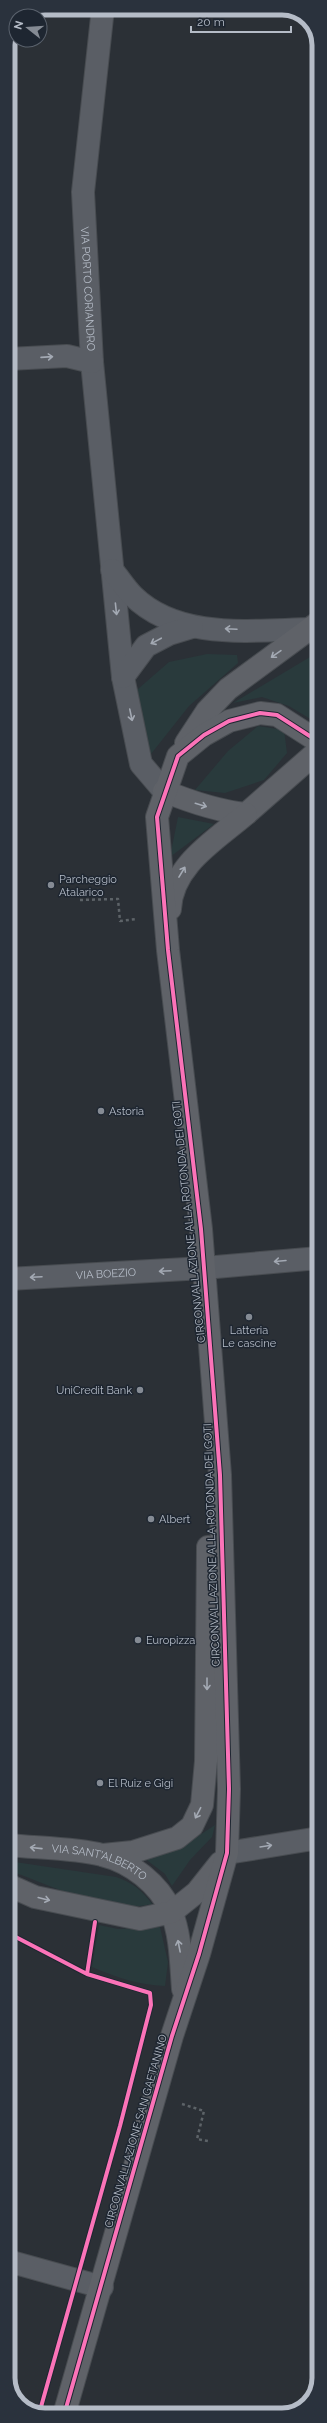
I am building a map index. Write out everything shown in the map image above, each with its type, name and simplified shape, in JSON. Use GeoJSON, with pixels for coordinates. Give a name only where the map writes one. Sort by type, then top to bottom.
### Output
{"type":"FeatureCollection","features":[{"type":"Feature","properties":{"kind":"street","name":"VIA PORTO CORIANDRO"},"geometry":{"type":"LineString","coordinates":[[102,15],[83,192],[92,362],[123,677],[141,764],[164,791]]}},
{"type":"Feature","properties":{"kind":"street"},"geometry":{"type":"LineString","coordinates":[[15,359],[67,356],[92,362]]}},
{"type":"Feature","properties":{"kind":"street"},"geometry":{"type":"LineString","coordinates":[[112,570],[133,596],[145,605],[158,614],[192,627],[242,630],[312,625]]}},
{"type":"Feature","properties":{"kind":"street"},"geometry":{"type":"LineString","coordinates":[[123,677],[146,646],[169,634],[192,627]]}},
{"type":"Feature","properties":{"kind":"street","name":"CIRCONVALLAZIONE ALLA ROTONDA DEI GOTI"},"geometry":{"type":"LineString","coordinates":[[228,1853],[229,1782],[221,1494],[204,1268],[168,950],[157,817],[164,791],[178,756],[207,711],[228,689],[312,627]]}},
{"type":"Feature","properties":{"kind":"street","name":"CIRCONVALLAZIONE ALLA ROTONDA DEI GOTI"},"geometry":{"type":"LineString","coordinates":[[178,756],[204,735],[229,721],[260,713],[277,715],[312,738]]}},
{"type":"Feature","properties":{"kind":"street","name":"CIRCONVALLAZIONE ALLA ROTONDA DEI GOTI"},"geometry":{"type":"LineString","coordinates":[[168,950],[170,903],[176,882],[187,864],[312,756]]}},
{"type":"Feature","properties":{"kind":"street"},"geometry":{"type":"LineString","coordinates":[[164,791],[198,804],[225,811],[246,814]]}},
{"type":"Feature","properties":{"kind":"street","name":"VIA BOEZIO"},"geometry":{"type":"LineString","coordinates":[[15,1279],[204,1268],[312,1259]]}},
{"type":"Feature","properties":{"kind":"street"},"geometry":{"type":"LineString","coordinates":[[103,1855],[133,1852],[177,1838],[192,1826],[202,1806],[206,1761],[208,1530],[221,1494]]}},
{"type":"Feature","properties":{"kind":"street"},"geometry":{"type":"LineString","coordinates":[[15,1888],[36,1896],[140,1919],[172,1912],[197,1892],[228,1853],[312,1839]]}},
{"type":"Feature","properties":{"kind":"street","name":"VIA SANT'ALBERTO"},"geometry":{"type":"LineString","coordinates":[[15,1846],[103,1855],[132,1867],[150,1882],[161,1893],[172,1912],[180,1950],[184,1998]]}},
{"type":"Feature","properties":{"kind":"street","name":"CIRCONVALLAZIONE SAN GAETANINO"},"geometry":{"type":"LineString","coordinates":[[66,2408],[184,1998],[199,1954],[228,1853]]}},
{"type":"Feature","properties":{"kind":"street"},"geometry":{"type":"LineString","coordinates":[[15,2262],[102,2287]]}},
{"type":"Feature","properties":{"kind":"path"},"geometry":{"type":"LineString","coordinates":[[80,900],[118,900],[120,921],[136,919]]}},
{"type":"Feature","properties":{"kind":"path"},"geometry":{"type":"LineString","coordinates":[[181,2104],[204,2111],[197,2139],[208,2141]]}},
{"type":"Feature","properties":{"kind":"shaded area"},"geometry":{"type":"Polygon","coordinates":[[[207,654],[237,655],[238,663],[189,706],[151,754],[137,716],[138,689],[169,662],[207,654]]]}},
{"type":"Feature","properties":{"kind":"shaded area"},"geometry":{"type":"Polygon","coordinates":[[[312,656],[312,720],[289,706],[262,697],[233,703],[312,656]]]}},
{"type":"Feature","properties":{"kind":"shaded area"},"geometry":{"type":"Polygon","coordinates":[[[258,726],[284,730],[287,753],[264,780],[225,793],[195,790],[228,751],[258,726]]]}},
{"type":"Feature","properties":{"kind":"shaded area"},"geometry":{"type":"Polygon","coordinates":[[[178,817],[214,824],[170,857],[178,817]]]}},
{"type":"Feature","properties":{"kind":"shaded area"},"geometry":{"type":"Polygon","coordinates":[[[215,1825],[212,1837],[190,1860],[172,1886],[165,1874],[144,1858],[181,1845],[215,1825]]]}},
{"type":"Feature","properties":{"kind":"shaded area"},"geometry":{"type":"Polygon","coordinates":[[[15,1862],[116,1877],[137,1888],[152,1904],[135,1906],[117,1905],[79,1897],[15,1873],[15,1862]]]}},
{"type":"Feature","properties":{"kind":"shaded area"},"geometry":{"type":"Polygon","coordinates":[[[99,1925],[118,1929],[160,1927],[168,1962],[165,1986],[127,1980],[92,1967],[99,1925]]]}},
{"type":"Feature","properties":{"kind":"cycle path"},"geometry":{"type":"LineString","coordinates":[[66,2408],[172,2036],[199,1954],[227,1853],[229,1789],[220,1475],[201,1229],[168,950],[157,817],[178,756],[204,735],[229,721],[260,713],[277,715],[312,738]]}},
{"type":"Feature","properties":{"kind":"cycle path"},"geometry":{"type":"LineString","coordinates":[[41,2407],[120,2126],[151,2005],[150,1993],[87,1974],[95,1922]]}},
{"type":"Feature","properties":{"kind":"cycle path"},"geometry":{"type":"LineString","coordinates":[[15,1937],[87,1974]]}},
{"type":"Feature","properties":{"kind":"place","name":"Parcheggio Atalarico"},"geometry":{"type":"Point","coordinates":[51,885]}},
{"type":"Feature","properties":{"kind":"place","name":"Astoria"},"geometry":{"type":"Point","coordinates":[101,1111]}},
{"type":"Feature","properties":{"kind":"place","name":"Latteria Le cascine"},"geometry":{"type":"Point","coordinates":[249,1317]}},
{"type":"Feature","properties":{"kind":"place","name":"UniCredit Bank"},"geometry":{"type":"Point","coordinates":[140,1390]}},
{"type":"Feature","properties":{"kind":"place","name":"Albert"},"geometry":{"type":"Point","coordinates":[151,1519]}},
{"type":"Feature","properties":{"kind":"place","name":"Europizza"},"geometry":{"type":"Point","coordinates":[138,1640]}},
{"type":"Feature","properties":{"kind":"place","name":"El Ruiz e Gigi"},"geometry":{"type":"Point","coordinates":[100,1783]}}]}
